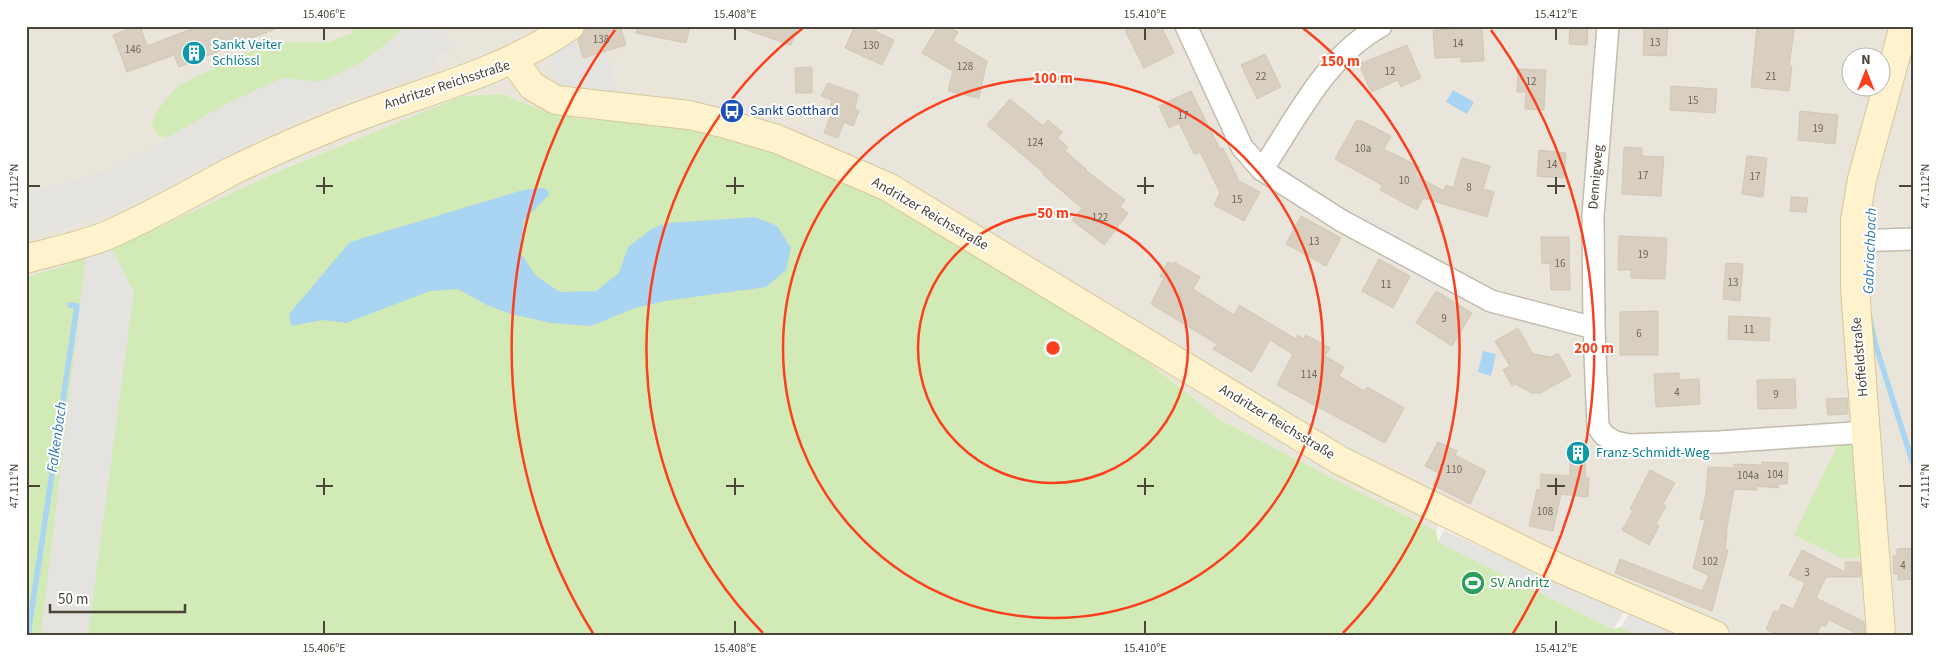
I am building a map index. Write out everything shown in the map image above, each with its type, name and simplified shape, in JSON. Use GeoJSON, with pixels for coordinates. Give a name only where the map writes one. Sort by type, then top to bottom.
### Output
{"type":"FeatureCollection","features":[{"type":"Feature","properties":{"kind":"street"},"geometry":{"type":"LineString","coordinates":[[514,61],[570,26]]}},
{"type":"Feature","properties":{"kind":"street"},"geometry":{"type":"LineString","coordinates":[[1186,26],[1242,147],[1262,170],[1342,221],[1491,302],[1594,328],[1598,427],[1604,435],[1615,442],[1629,446],[1867,432]]}},
{"type":"Feature","properties":{"kind":"street"},"geometry":{"type":"LineString","coordinates":[[1262,170],[1332,64],[1369,32],[1380,26]]}},
{"type":"Feature","properties":{"kind":"street","name":"Dennigweg"},"geometry":{"type":"LineString","coordinates":[[1594,328],[1593,215],[1608,26]]}},
{"type":"Feature","properties":{"kind":"street","name":"Hoffeldstraße"},"geometry":{"type":"LineString","coordinates":[[1881,635],[1855,290],[1865,240],[1857,199],[1904,26]]}},
{"type":"Feature","properties":{"kind":"street","name":"Andritzer Reichsstraße"},"geometry":{"type":"LineString","coordinates":[[26,259],[101,237],[158,212],[234,170],[294,142],[386,105],[462,81],[514,61],[532,86],[556,100],[689,115],[726,124],[777,139],[888,187],[1341,460],[1561,569],[1715,635]]}},
{"type":"Feature","properties":{"kind":"street"},"geometry":{"type":"LineString","coordinates":[[1865,240],[1913,239]]}},
{"type":"Feature","properties":{"kind":"shaded area"},"geometry":{"type":"Polygon","coordinates":[[[26,26],[1913,26],[1913,635],[1735,635],[1541,551],[1449,504],[1436,531],[1222,421],[1107,330],[636,121],[582,119],[547,112],[502,94],[462,96],[277,172],[112,249],[86,253],[67,265],[26,277],[26,26]]]}},
{"type":"Feature","properties":{"kind":"shaded area"},"geometry":{"type":"Polygon","coordinates":[[[406,26],[440,26],[454,49],[436,55],[433,70],[354,97],[288,124],[106,216],[26,239],[26,194],[102,172],[140,154],[226,104],[282,78],[322,82],[372,57],[406,26]]]}},
{"type":"Feature","properties":{"kind":"shaded area"},"geometry":{"type":"Polygon","coordinates":[[[573,37],[581,58],[607,51],[616,91],[608,93],[566,88],[557,83],[550,75],[550,63],[554,52],[573,37]]]}},
{"type":"Feature","properties":{"kind":"shaded area"},"geometry":{"type":"Polygon","coordinates":[[[112,249],[134,292],[88,635],[41,635],[86,253],[112,249]]]}},
{"type":"Feature","properties":{"kind":"shaded area"},"geometry":{"type":"Polygon","coordinates":[[[1444,530],[1624,612],[1613,629],[1438,542],[1444,530]]]}},
{"type":"Feature","properties":{"kind":"shaded area"},"geometry":{"type":"Polygon","coordinates":[[[1630,612],[1681,635],[1636,635],[1621,627],[1630,612]]]}},
{"type":"Feature","properties":{"kind":"green space"},"geometry":{"type":"Polygon","coordinates":[[[351,26],[406,26],[362,62],[337,76],[226,104],[167,138],[157,135],[152,124],[154,115],[180,85],[272,42],[329,42],[353,33],[351,26]]]}},
{"type":"Feature","properties":{"kind":"green space"},"geometry":{"type":"Polygon","coordinates":[[[502,94],[547,112],[582,119],[636,121],[730,134],[888,199],[1107,330],[1222,421],[1436,531],[1438,542],[1613,629],[1621,627],[1636,635],[26,635],[26,277],[67,265],[86,253],[112,249],[277,172],[462,96],[502,94]]]}},
{"type":"Feature","properties":{"kind":"green space"},"geometry":{"type":"Polygon","coordinates":[[[1840,440],[1848,440],[1855,447],[1862,557],[1844,559],[1794,535],[1840,440]]]}},
{"type":"Feature","properties":{"kind":"water"},"geometry":{"type":"Polygon","coordinates":[[[1453,90],[1474,102],[1467,114],[1446,102],[1453,90]]]}},
{"type":"Feature","properties":{"kind":"water"},"geometry":{"type":"Polygon","coordinates":[[[547,189],[549,195],[524,220],[520,252],[536,276],[560,292],[596,291],[619,273],[628,247],[653,228],[669,223],[755,217],[777,226],[791,248],[786,270],[766,287],[665,301],[635,308],[591,326],[551,323],[511,314],[487,305],[458,289],[430,291],[346,323],[323,320],[291,326],[289,314],[350,242],[523,190],[547,189]]]}},
{"type":"Feature","properties":{"kind":"water"},"geometry":{"type":"Polygon","coordinates":[[[1483,351],[1496,354],[1491,376],[1478,372],[1483,351]]]}},
{"type":"Feature","properties":{"kind":"building"},"geometry":{"type":"Polygon","coordinates":[[[140,26],[147,46],[199,26],[280,27],[179,67],[174,55],[127,72],[113,35],[140,26]]]}},
{"type":"Feature","properties":{"kind":"building"},"geometry":{"type":"Polygon","coordinates":[[[595,26],[620,26],[626,45],[583,58],[578,40],[585,29],[595,26]]]}},
{"type":"Feature","properties":{"kind":"building"},"geometry":{"type":"Polygon","coordinates":[[[637,26],[690,26],[686,43],[636,33],[637,26]]]}},
{"type":"Feature","properties":{"kind":"building"},"geometry":{"type":"Polygon","coordinates":[[[744,26],[797,26],[791,45],[744,29],[744,26]]]}},
{"type":"Feature","properties":{"kind":"building"},"geometry":{"type":"Polygon","coordinates":[[[855,26],[877,26],[875,31],[894,40],[882,65],[845,48],[855,26]]]}},
{"type":"Feature","properties":{"kind":"building"},"geometry":{"type":"Polygon","coordinates":[[[938,26],[947,26],[958,32],[953,41],[987,61],[979,98],[948,91],[953,71],[922,53],[938,26]]]}},
{"type":"Feature","properties":{"kind":"building"},"geometry":{"type":"Polygon","coordinates":[[[1133,26],[1161,26],[1174,53],[1144,68],[1125,30],[1133,26]]]}},
{"type":"Feature","properties":{"kind":"building"},"geometry":{"type":"Polygon","coordinates":[[[1453,26],[1482,26],[1484,61],[1461,62],[1461,57],[1435,58],[1433,30],[1453,29],[1453,26]]]}},
{"type":"Feature","properties":{"kind":"building"},"geometry":{"type":"Polygon","coordinates":[[[1570,26],[1588,26],[1587,45],[1569,44],[1570,26]]]}},
{"type":"Feature","properties":{"kind":"building"},"geometry":{"type":"Polygon","coordinates":[[[1757,26],[1795,26],[1789,65],[1792,66],[1789,91],[1751,87],[1757,26]]]}},
{"type":"Feature","properties":{"kind":"building"},"geometry":{"type":"Polygon","coordinates":[[[1644,28],[1668,29],[1666,56],[1643,55],[1644,28]]]}},
{"type":"Feature","properties":{"kind":"building"},"geometry":{"type":"Polygon","coordinates":[[[1407,45],[1421,78],[1401,87],[1398,80],[1371,92],[1359,64],[1407,45]]]}},
{"type":"Feature","properties":{"kind":"building"},"geometry":{"type":"Polygon","coordinates":[[[1265,54],[1281,87],[1257,99],[1241,65],[1265,54]]]}},
{"type":"Feature","properties":{"kind":"building"},"geometry":{"type":"Polygon","coordinates":[[[812,67],[812,93],[796,93],[795,68],[812,67]]]}},
{"type":"Feature","properties":{"kind":"building"},"geometry":{"type":"Polygon","coordinates":[[[1518,69],[1546,70],[1544,110],[1525,109],[1526,92],[1517,92],[1518,69]]]}},
{"type":"Feature","properties":{"kind":"building"},"geometry":{"type":"Polygon","coordinates":[[[828,83],[858,94],[855,109],[859,111],[853,126],[844,122],[838,138],[824,133],[830,117],[827,115],[832,100],[821,96],[828,83]]]}},
{"type":"Feature","properties":{"kind":"building"},"geometry":{"type":"Polygon","coordinates":[[[1671,86],[1717,89],[1715,113],[1670,110],[1671,86]]]}},
{"type":"Feature","properties":{"kind":"building"},"geometry":{"type":"Polygon","coordinates":[[[1191,91],[1220,149],[1223,148],[1239,181],[1260,192],[1244,221],[1214,205],[1220,193],[1200,152],[1194,154],[1179,123],[1169,128],[1159,106],[1191,91]]]}},
{"type":"Feature","properties":{"kind":"building"},"geometry":{"type":"Polygon","coordinates":[[[1010,99],[1043,126],[1048,120],[1062,132],[1057,138],[1068,147],[1065,151],[1085,170],[1125,200],[1120,207],[1128,213],[1104,245],[1072,220],[1082,208],[987,125],[1010,99]]]}},
{"type":"Feature","properties":{"kind":"building"},"geometry":{"type":"Polygon","coordinates":[[[1800,111],[1838,115],[1835,144],[1798,140],[1800,111]]]}},
{"type":"Feature","properties":{"kind":"building"},"geometry":{"type":"Polygon","coordinates":[[[1356,121],[1362,121],[1391,136],[1384,149],[1420,167],[1415,175],[1444,191],[1446,185],[1453,188],[1462,158],[1490,166],[1483,189],[1494,192],[1487,217],[1423,198],[1417,210],[1380,190],[1382,185],[1335,159],[1356,121]]]}},
{"type":"Feature","properties":{"kind":"building"},"geometry":{"type":"Polygon","coordinates":[[[1624,147],[1642,148],[1642,156],[1664,157],[1661,196],[1622,194],[1624,147]]]}},
{"type":"Feature","properties":{"kind":"building"},"geometry":{"type":"Polygon","coordinates":[[[1539,150],[1566,153],[1564,178],[1537,176],[1539,150]]]}},
{"type":"Feature","properties":{"kind":"building"},"geometry":{"type":"Polygon","coordinates":[[[1747,156],[1767,158],[1763,197],[1742,194],[1747,156]]]}},
{"type":"Feature","properties":{"kind":"building"},"geometry":{"type":"Polygon","coordinates":[[[1791,197],[1808,198],[1806,212],[1790,211],[1791,197]]]}},
{"type":"Feature","properties":{"kind":"building"},"geometry":{"type":"Polygon","coordinates":[[[1301,216],[1341,238],[1326,266],[1286,244],[1301,216]]]}},
{"type":"Feature","properties":{"kind":"building"},"geometry":{"type":"Polygon","coordinates":[[[1619,236],[1667,238],[1665,279],[1631,278],[1631,270],[1618,270],[1619,236]]]}},
{"type":"Feature","properties":{"kind":"building"},"geometry":{"type":"Polygon","coordinates":[[[1541,237],[1569,237],[1570,290],[1551,290],[1550,263],[1542,264],[1541,237]]]}},
{"type":"Feature","properties":{"kind":"building"},"geometry":{"type":"Polygon","coordinates":[[[1379,259],[1410,276],[1393,308],[1362,291],[1379,259]]]}},
{"type":"Feature","properties":{"kind":"building"},"geometry":{"type":"Polygon","coordinates":[[[1168,262],[1172,264],[1174,262],[1200,277],[1193,289],[1234,315],[1239,305],[1296,339],[1298,335],[1303,339],[1306,335],[1330,348],[1325,356],[1344,367],[1339,376],[1364,391],[1367,387],[1404,408],[1385,443],[1277,385],[1293,354],[1270,340],[1252,372],[1213,349],[1217,344],[1151,304],[1164,278],[1160,276],[1168,262]]]}},
{"type":"Feature","properties":{"kind":"building"},"geometry":{"type":"Polygon","coordinates":[[[1726,263],[1743,264],[1740,301],[1723,299],[1726,263]]]}},
{"type":"Feature","properties":{"kind":"building"},"geometry":{"type":"Polygon","coordinates":[[[1436,291],[1472,313],[1452,346],[1416,323],[1436,291]]]}},
{"type":"Feature","properties":{"kind":"building"},"geometry":{"type":"Polygon","coordinates":[[[1658,311],[1658,355],[1620,355],[1620,312],[1658,311]]]}},
{"type":"Feature","properties":{"kind":"building"},"geometry":{"type":"Polygon","coordinates":[[[1729,316],[1770,318],[1769,341],[1728,339],[1729,316]]]}},
{"type":"Feature","properties":{"kind":"building"},"geometry":{"type":"Polygon","coordinates":[[[1518,328],[1533,354],[1551,357],[1558,353],[1571,376],[1540,393],[1532,393],[1515,384],[1512,386],[1503,370],[1510,366],[1495,341],[1518,328]]]}},
{"type":"Feature","properties":{"kind":"building"},"geometry":{"type":"Polygon","coordinates":[[[1679,373],[1679,380],[1699,379],[1700,404],[1656,407],[1654,374],[1679,373]]]}},
{"type":"Feature","properties":{"kind":"building"},"geometry":{"type":"Polygon","coordinates":[[[1795,379],[1796,408],[1758,409],[1757,380],[1795,379]]]}},
{"type":"Feature","properties":{"kind":"building"},"geometry":{"type":"Polygon","coordinates":[[[1847,398],[1848,414],[1828,415],[1826,399],[1847,398]]]}},
{"type":"Feature","properties":{"kind":"building"},"geometry":{"type":"Polygon","coordinates":[[[1438,442],[1457,451],[1455,455],[1486,471],[1470,504],[1433,485],[1439,473],[1425,466],[1438,442]]]}},
{"type":"Feature","properties":{"kind":"building"},"geometry":{"type":"Polygon","coordinates":[[[1570,447],[1586,447],[1585,478],[1589,478],[1588,497],[1561,494],[1553,531],[1529,526],[1537,489],[1540,490],[1541,474],[1570,476],[1570,447]]]}},
{"type":"Feature","properties":{"kind":"building"},"geometry":{"type":"Polygon","coordinates":[[[1762,462],[1788,463],[1787,484],[1779,484],[1778,488],[1757,486],[1757,490],[1734,489],[1726,533],[1725,549],[1728,550],[1712,611],[1615,573],[1620,559],[1702,591],[1709,576],[1693,568],[1705,520],[1700,519],[1706,494],[1708,467],[1734,468],[1734,464],[1762,465],[1762,462]]]}},
{"type":"Feature","properties":{"kind":"building"},"geometry":{"type":"Polygon","coordinates":[[[1650,470],[1675,483],[1663,504],[1666,506],[1656,524],[1659,526],[1649,545],[1622,530],[1633,511],[1630,509],[1650,470]]]}},
{"type":"Feature","properties":{"kind":"building"},"geometry":{"type":"Polygon","coordinates":[[[1913,548],[1913,579],[1898,580],[1898,574],[1894,574],[1893,556],[1897,556],[1897,549],[1913,548]]]}},
{"type":"Feature","properties":{"kind":"building"},"geometry":{"type":"Polygon","coordinates":[[[1802,550],[1845,572],[1845,562],[1860,562],[1861,577],[1826,577],[1816,598],[1864,622],[1865,635],[1860,635],[1829,620],[1826,626],[1821,625],[1816,635],[1776,635],[1766,629],[1774,611],[1778,612],[1782,604],[1793,609],[1805,583],[1789,575],[1802,550]]]}},
{"type":"Feature","properties":{"kind":"waterway","name":"Falkenbach"},"geometry":{"type":"LineString","coordinates":[[28,635],[77,306],[70,305]]}},
{"type":"Feature","properties":{"kind":"waterway","name":"Gabriachbach"},"geometry":{"type":"LineString","coordinates":[[1870,319],[1875,343],[1913,464]]}},
{"type":"Feature","properties":{"kind":"place","name":"Sankt Veiter Schlössl"},"geometry":{"type":"Point","coordinates":[194,53]}},
{"type":"Feature","properties":{"kind":"place","name":"Sankt Gotthard"},"geometry":{"type":"Point","coordinates":[732,111]}},
{"type":"Feature","properties":{"kind":"place","name":"Franz-Schmidt-Weg"},"geometry":{"type":"Point","coordinates":[1578,453]}},
{"type":"Feature","properties":{"kind":"place","name":"SV Andritz"},"geometry":{"type":"Point","coordinates":[1473,583]}}]}
